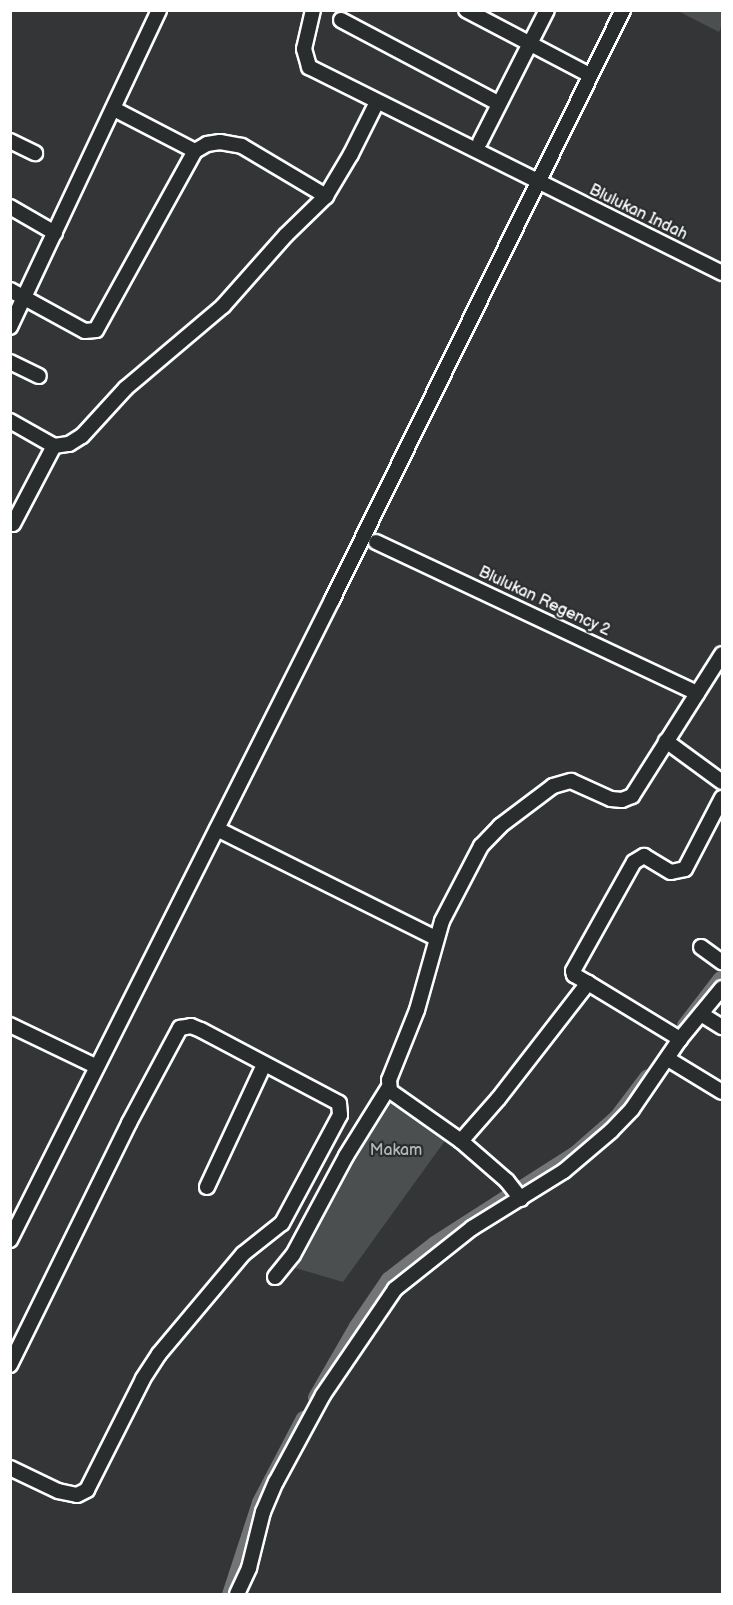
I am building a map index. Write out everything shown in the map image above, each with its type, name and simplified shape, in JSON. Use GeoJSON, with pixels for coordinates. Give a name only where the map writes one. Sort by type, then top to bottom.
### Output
{"type":"FeatureCollection","features":[{"type":"Feature","properties":{"kind":"street"},"geometry":{"type":"LineString","coordinates":[[10,327],[159,10]]}},
{"type":"Feature","properties":{"kind":"street","name":"Blulukan Indah"},"geometry":{"type":"LineString","coordinates":[[313,10],[304,49],[307,63],[377,102],[723,273]]}},
{"type":"Feature","properties":{"kind":"street"},"geometry":{"type":"LineString","coordinates":[[480,142],[547,10]]}},
{"type":"Feature","properties":{"kind":"street"},"geometry":{"type":"LineString","coordinates":[[10,1240],[218,829],[623,10]]}},
{"type":"Feature","properties":{"kind":"street"},"geometry":{"type":"LineString","coordinates":[[474,12],[584,72]]}},
{"type":"Feature","properties":{"kind":"street"},"geometry":{"type":"LineString","coordinates":[[341,20],[498,103]]}},
{"type":"Feature","properties":{"kind":"street"},"geometry":{"type":"LineString","coordinates":[[10,421],[54,446],[76,441],[92,428],[126,388],[230,298],[286,235],[326,196],[346,163],[377,102]]}},
{"type":"Feature","properties":{"kind":"street"},"geometry":{"type":"LineString","coordinates":[[114,109],[195,151]]}},
{"type":"Feature","properties":{"kind":"street"},"geometry":{"type":"LineString","coordinates":[[10,141],[35,153]]}},
{"type":"Feature","properties":{"kind":"street"},"geometry":{"type":"LineString","coordinates":[[10,290],[85,331],[92,332],[99,328],[195,151],[214,142],[236,144],[326,196]]}},
{"type":"Feature","properties":{"kind":"street"},"geometry":{"type":"LineString","coordinates":[[10,207],[56,233]]}},
{"type":"Feature","properties":{"kind":"street"},"geometry":{"type":"LineString","coordinates":[[10,362],[39,376]]}},
{"type":"Feature","properties":{"kind":"street"},"geometry":{"type":"LineString","coordinates":[[13,524],[54,446]]}},
{"type":"Feature","properties":{"kind":"street","name":"Blulukan Regency 2"},"geometry":{"type":"LineString","coordinates":[[376,542],[697,693]]}},
{"type":"Feature","properties":{"kind":"street"},"geometry":{"type":"LineString","coordinates":[[275,1277],[293,1255],[346,1156],[389,1087],[417,1010],[436,938],[469,864],[481,846],[500,825],[553,786],[568,781],[583,784],[611,799],[627,799],[636,792],[666,741],[723,654]]}},
{"type":"Feature","properties":{"kind":"street"},"geometry":{"type":"LineString","coordinates":[[666,741],[723,782]]}},
{"type":"Feature","properties":{"kind":"street"},"geometry":{"type":"LineString","coordinates":[[676,1037],[588,984],[574,975],[573,971],[634,862],[644,856],[671,872],[685,869],[723,798]]}},
{"type":"Feature","properties":{"kind":"street"},"geometry":{"type":"LineString","coordinates":[[218,829],[436,938]]}},
{"type":"Feature","properties":{"kind":"street"},"geometry":{"type":"LineString","coordinates":[[701,947],[723,962]]}},
{"type":"Feature","properties":{"kind":"street"},"geometry":{"type":"LineString","coordinates":[[461,1141],[498,1099],[588,984]]}},
{"type":"Feature","properties":{"kind":"street"},"geometry":{"type":"LineString","coordinates":[[237,1594],[249,1568],[263,1512],[276,1482],[323,1395],[388,1299],[404,1280],[472,1228],[564,1171],[611,1131],[632,1109],[668,1059],[676,1037],[723,988]]}},
{"type":"Feature","properties":{"kind":"street"},"geometry":{"type":"LineString","coordinates":[[700,1014],[723,1028]]}},
{"type":"Feature","properties":{"kind":"street"},"geometry":{"type":"LineString","coordinates":[[10,1025],[91,1064]]}},
{"type":"Feature","properties":{"kind":"street"},"geometry":{"type":"LineString","coordinates":[[10,1365],[129,1123],[180,1028],[187,1026],[201,1030],[264,1065],[334,1099],[341,1108],[340,1115],[282,1223],[243,1254],[159,1354],[143,1379],[87,1490],[77,1495],[57,1491],[10,1468]]}},
{"type":"Feature","properties":{"kind":"street"},"geometry":{"type":"LineString","coordinates":[[668,1059],[723,1092]]}},
{"type":"Feature","properties":{"kind":"street"},"geometry":{"type":"LineString","coordinates":[[207,1187],[264,1065]]}},
{"type":"Feature","properties":{"kind":"street"},"geometry":{"type":"LineString","coordinates":[[389,1087],[392,1093],[461,1141],[507,1181],[519,1197]]}},
{"type":"Feature","properties":{"kind":"green space"},"geometry":{"type":"Polygon","coordinates":[[[678,11],[722,11],[722,25],[719,32],[678,11]]]}},
{"type":"Feature","properties":{"kind":"green space","name":"Makam"},"geometry":{"type":"Polygon","coordinates":[[[388,1096],[447,1138],[343,1282],[292,1267],[388,1096]]]}},
{"type":"Feature","properties":{"kind":"waterway"},"geometry":{"type":"LineString","coordinates":[[684,1025],[720,978]]}},
{"type":"Feature","properties":{"kind":"waterway"},"geometry":{"type":"LineString","coordinates":[[315,1397],[356,1326],[388,1279],[434,1243],[575,1153],[616,1117],[647,1076]]}},
{"type":"Feature","properties":{"kind":"waterway"},"geometry":{"type":"LineString","coordinates":[[229,1594],[259,1502],[303,1418]]}}]}
